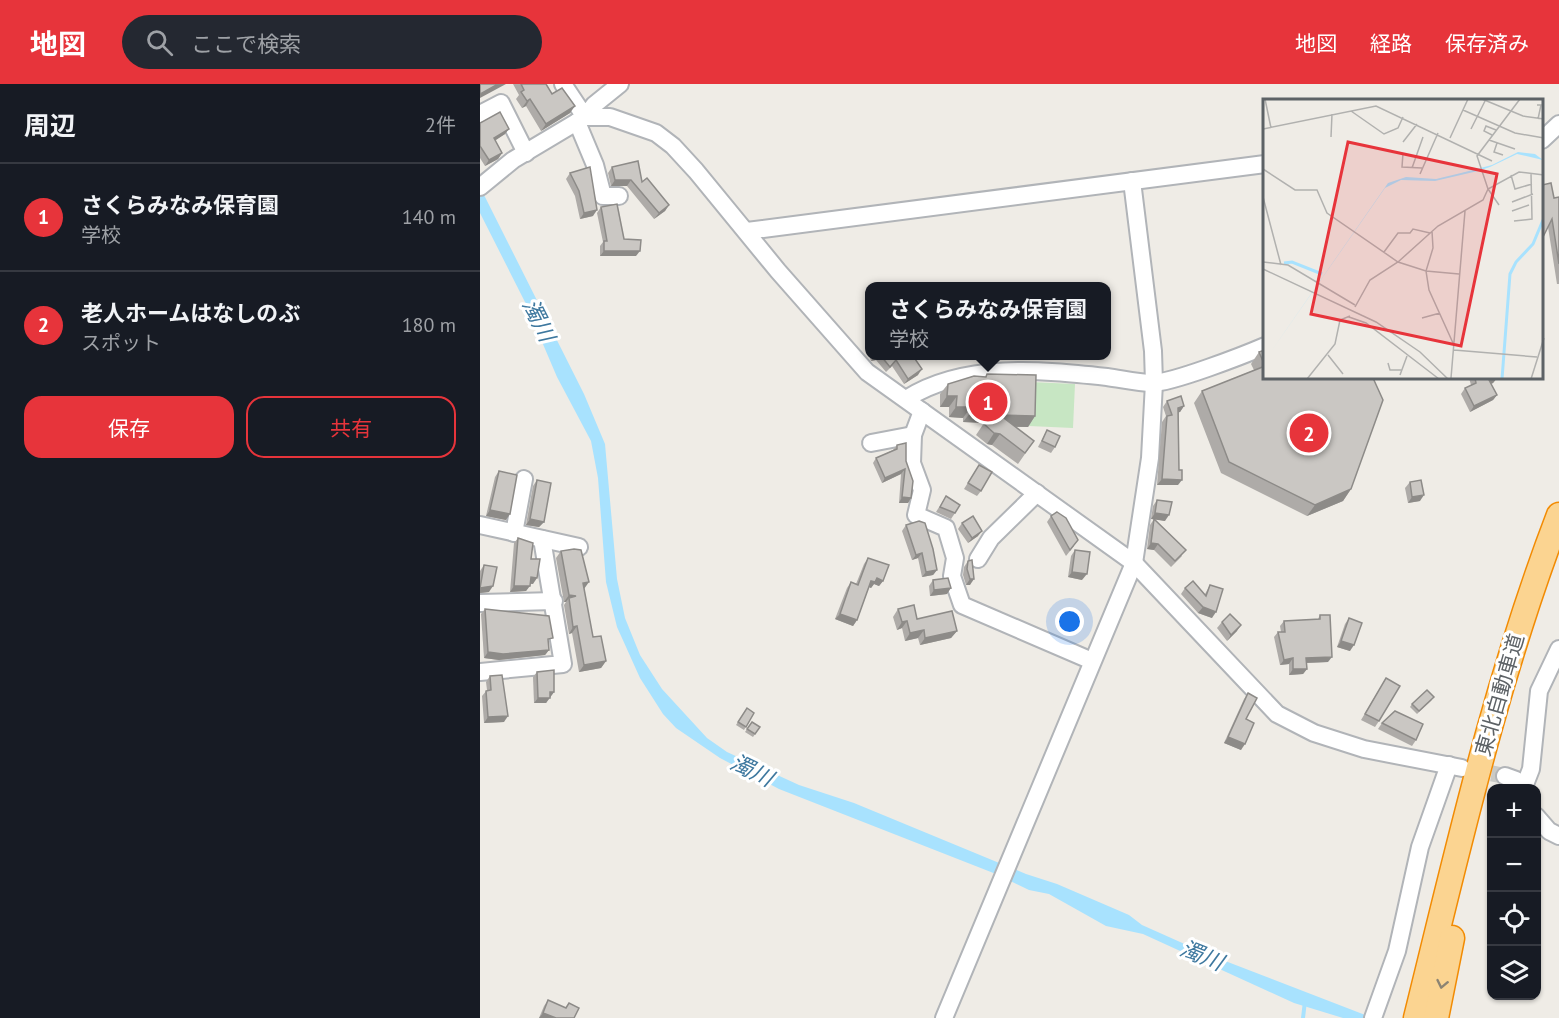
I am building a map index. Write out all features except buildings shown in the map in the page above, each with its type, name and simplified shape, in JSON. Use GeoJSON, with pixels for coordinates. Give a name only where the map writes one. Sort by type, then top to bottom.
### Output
{"type":"FeatureCollection","features":[{"type":"Feature","properties":{"kind":"highway","name":"東北自動車道"},"geometry":{"type":"LineString","coordinates":[[1416,1018],[1461,832],[1490,727],[1521,623],[1559,516]]}},
{"type":"Feature","properties":{"kind":"highway","name":"東北自動車道"},"geometry":{"type":"LineString","coordinates":[[1436,1018],[1473,848],[1501,741],[1559,564]]}},
{"type":"Feature","properties":{"kind":"street"},"geometry":{"type":"LineString","coordinates":[[563,84],[581,120],[603,196],[619,196]]}},
{"type":"Feature","properties":{"kind":"street"},"geometry":{"type":"LineString","coordinates":[[483,185],[525,153],[581,120],[594,105],[620,84]]}},
{"type":"Feature","properties":{"kind":"street"},"geometry":{"type":"LineString","coordinates":[[480,114],[501,103],[525,153]]}},
{"type":"Feature","properties":{"kind":"street"},"geometry":{"type":"LineString","coordinates":[[581,120],[610,117],[631,123],[665,139],[867,372],[1134,563],[1277,714],[1314,733],[1364,748],[1456,767],[1420,847],[1397,951],[1374,1015]]}},
{"type":"Feature","properties":{"kind":"street"},"geometry":{"type":"LineString","coordinates":[[1544,126],[1559,123]]}},
{"type":"Feature","properties":{"kind":"street"},"geometry":{"type":"LineString","coordinates":[[1544,138],[1559,123]]}},
{"type":"Feature","properties":{"kind":"street"},"geometry":{"type":"LineString","coordinates":[[747,231],[1263,164]]}},
{"type":"Feature","properties":{"kind":"street"},"geometry":{"type":"LineString","coordinates":[[944,1018],[1134,563],[1150,458],[1154,383],[1153,351],[1132,182]]}},
{"type":"Feature","properties":{"kind":"street"},"geometry":{"type":"LineString","coordinates":[[906,399],[931,385],[964,376],[1007,371],[1056,372],[1154,383],[1230,360],[1263,347]]}},
{"type":"Feature","properties":{"kind":"street"},"geometry":{"type":"LineString","coordinates":[[922,411],[913,435],[912,463],[922,490],[916,515],[946,528],[955,558],[952,576],[962,605],[1092,661]]}},
{"type":"Feature","properties":{"kind":"street"},"geometry":{"type":"LineString","coordinates":[[871,443],[913,435]]}},
{"type":"Feature","properties":{"kind":"street"},"geometry":{"type":"LineString","coordinates":[[514,532],[524,479]]}},
{"type":"Feature","properties":{"kind":"street"},"geometry":{"type":"LineString","coordinates":[[978,559],[991,538],[1037,493]]}},
{"type":"Feature","properties":{"kind":"street"},"geometry":{"type":"LineString","coordinates":[[480,525],[579,547]]}},
{"type":"Feature","properties":{"kind":"street"},"geometry":{"type":"LineString","coordinates":[[480,672],[563,664],[543,539]]}},
{"type":"Feature","properties":{"kind":"street"},"geometry":{"type":"LineString","coordinates":[[480,603],[554,601]]}},
{"type":"Feature","properties":{"kind":"street"},"geometry":{"type":"LineString","coordinates":[[1526,784],[1531,769],[1539,691],[1559,649]]}},
{"type":"Feature","properties":{"kind":"street"},"geometry":{"type":"LineString","coordinates":[[1505,776],[1518,784]]}},
{"type":"Feature","properties":{"kind":"street"},"geometry":{"type":"LineString","coordinates":[[1541,822],[1549,831],[1559,837]]}},
{"type":"Feature","properties":{"kind":"green space"},"geometry":{"type":"Polygon","coordinates":[[[1030,382],[1075,384],[1073,428],[1029,426],[1030,382]]]}},
{"type":"Feature","properties":{"kind":"water","name":"濁川"},"geometry":{"type":"Polygon","coordinates":[[[480,187],[584,394],[605,444],[617,579],[625,618],[640,655],[662,689],[707,738],[727,752],[799,785],[854,803],[1026,874],[1057,884],[1129,915],[1142,925],[1207,954],[1373,1018],[1343,1018],[1294,1003],[1143,934],[1106,926],[1049,894],[1029,890],[996,874],[779,789],[720,758],[676,728],[663,714],[640,678],[617,627],[606,582],[598,478],[591,441],[557,377],[525,302],[480,213],[480,187]]]}},
{"type":"Feature","properties":{"kind":"waterway"},"geometry":{"type":"LineString","coordinates":[[1303,1018],[1305,1001]]}},
{"type":"Feature","properties":{"kind":"tunnel"},"geometry":{"type":"LineString","coordinates":[[1468,769],[1505,776]]}},
{"type":"Feature","properties":{"kind":"place","name":"さくらみなみ保育園"},"geometry":{"type":"Point","coordinates":[988,402]}},
{"type":"Feature","properties":{"kind":"place","name":"老人ホームはなしのぶ"},"geometry":{"type":"Point","coordinates":[1309,433]}}]}
